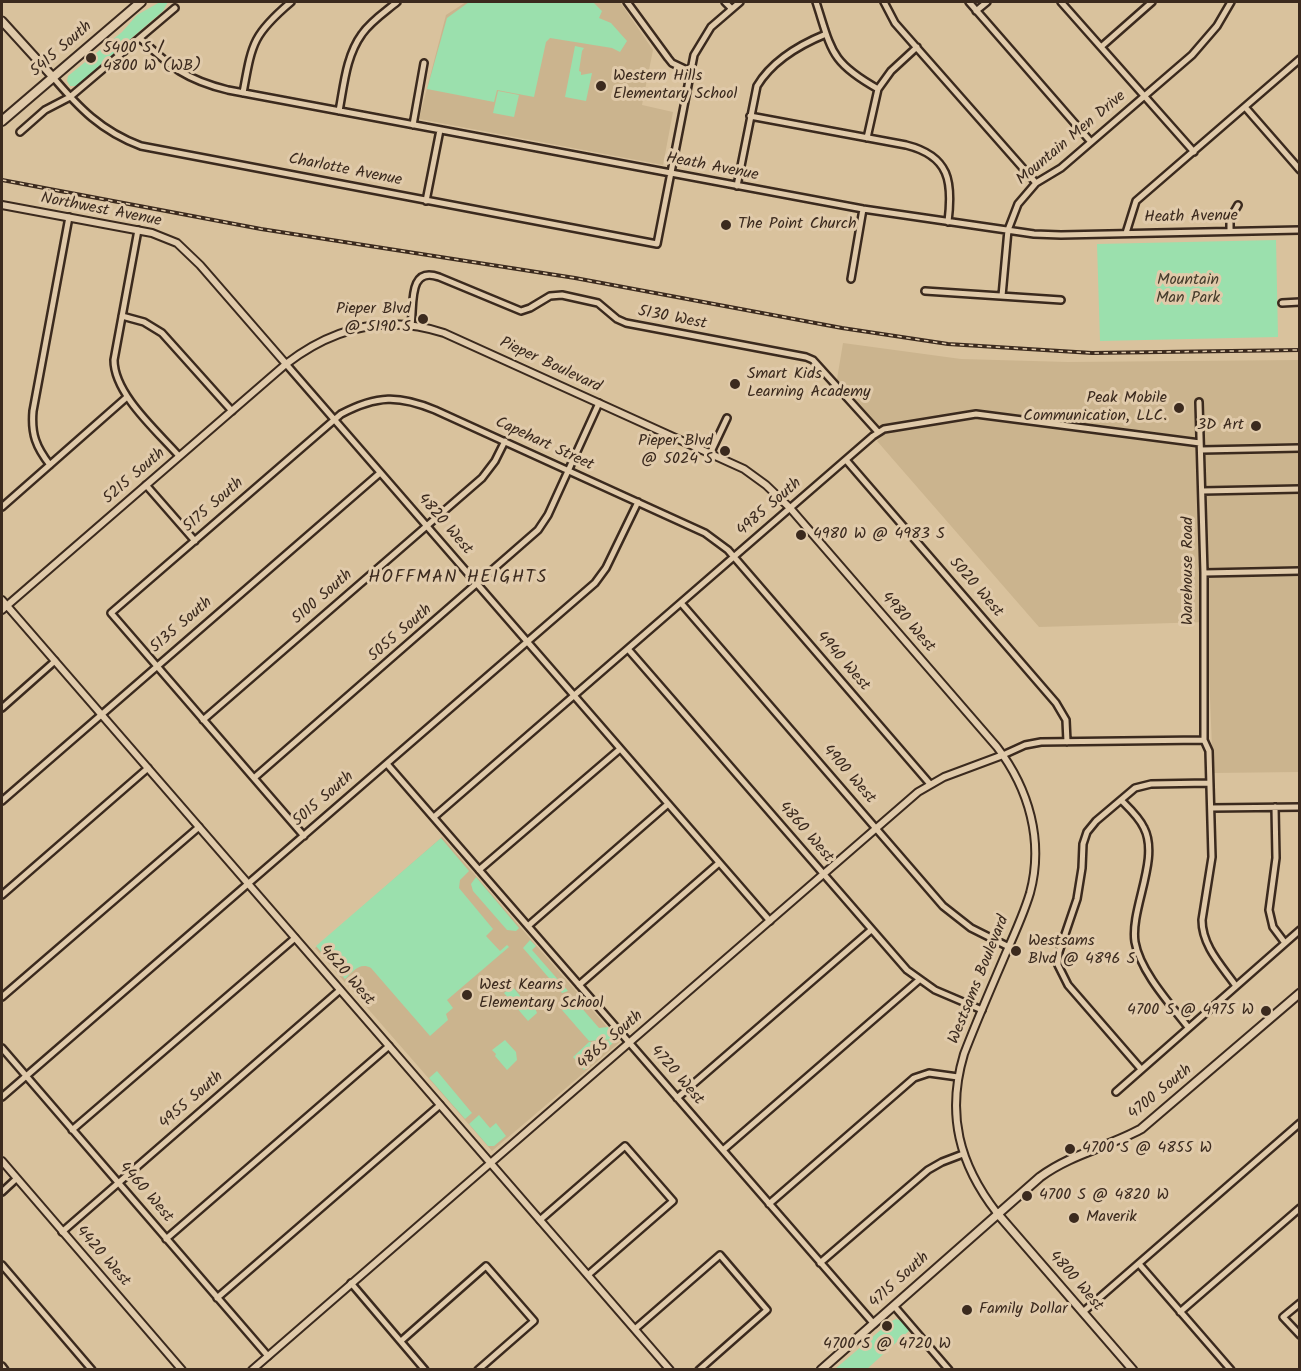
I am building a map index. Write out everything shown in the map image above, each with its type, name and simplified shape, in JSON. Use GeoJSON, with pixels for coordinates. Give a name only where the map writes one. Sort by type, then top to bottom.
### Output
{"type":"FeatureCollection","features":[{"type":"Feature","properties":{"kind":"main road","name":"5415 South"},"geometry":{"type":"LineString","coordinates":[[2,121],[141,2]]}},
{"type":"Feature","properties":{"kind":"main road"},"geometry":{"type":"LineString","coordinates":[[2,21],[52,76]]}},
{"type":"Feature","properties":{"kind":"main road","name":"4700 South"},"geometry":{"type":"LineString","coordinates":[[997,1213],[1040,1176],[1057,1165],[1141,1129],[1299,993]]}},
{"type":"Feature","properties":{"kind":"main road","name":"4715 South"},"geometry":{"type":"LineString","coordinates":[[821,1370],[997,1213]]}},
{"type":"Feature","properties":{"kind":"main road","name":"4800 West"},"geometry":{"type":"LineString","coordinates":[[997,1213],[1133,1370]]}},
{"type":"Feature","properties":{"kind":"street"},"geometry":{"type":"LineString","coordinates":[[243,93],[255,41],[267,22],[291,2]]}},
{"type":"Feature","properties":{"kind":"street"},"geometry":{"type":"LineString","coordinates":[[339,111],[353,49],[367,28],[397,2]]}},
{"type":"Feature","properties":{"kind":"street"},"geometry":{"type":"LineString","coordinates":[[627,2],[672,63],[689,71]]}},
{"type":"Feature","properties":{"kind":"street"},"geometry":{"type":"LineString","coordinates":[[725,2],[732,9]]}},
{"type":"Feature","properties":{"kind":"street"},"geometry":{"type":"LineString","coordinates":[[670,173],[694,55],[705,35],[740,2]]}},
{"type":"Feature","properties":{"kind":"street"},"geometry":{"type":"LineString","coordinates":[[816,2],[835,56],[849,72],[878,89]]}},
{"type":"Feature","properties":{"kind":"street"},"geometry":{"type":"LineString","coordinates":[[884,2],[892,18],[1036,183]]}},
{"type":"Feature","properties":{"kind":"street"},"geometry":{"type":"LineString","coordinates":[[969,2],[1091,142]]}},
{"type":"Feature","properties":{"kind":"street"},"geometry":{"type":"LineString","coordinates":[[976,10],[987,2]]}},
{"type":"Feature","properties":{"kind":"street"},"geometry":{"type":"LineString","coordinates":[[1061,2],[1194,152]]}},
{"type":"Feature","properties":{"kind":"street"},"geometry":{"type":"LineString","coordinates":[[1101,46],[1152,2]]}},
{"type":"Feature","properties":{"kind":"street","name":"Mountain Men Drive"},"geometry":{"type":"LineString","coordinates":[[1002,296],[1008,230],[1018,204],[1036,183],[1061,168],[1206,40],[1231,2]]}},
{"type":"Feature","properties":{"kind":"street"},"geometry":{"type":"LineString","coordinates":[[20,132],[45,110],[70,98],[175,8]]}},
{"type":"Feature","properties":{"kind":"street"},"geometry":{"type":"LineString","coordinates":[[737,186],[757,86],[793,50],[826,34]]}},
{"type":"Feature","properties":{"kind":"street","name":"Heath Avenue"},"geometry":{"type":"LineString","coordinates":[[140,38],[180,73],[214,87],[863,209],[1008,230],[1061,235],[1299,230]]}},
{"type":"Feature","properties":{"kind":"street"},"geometry":{"type":"LineString","coordinates":[[867,138],[878,89],[891,71],[917,47]]}},
{"type":"Feature","properties":{"kind":"street"},"geometry":{"type":"LineString","coordinates":[[1126,233],[1136,201],[1299,61]]}},
{"type":"Feature","properties":{"kind":"street"},"geometry":{"type":"LineString","coordinates":[[413,125],[424,63]]}},
{"type":"Feature","properties":{"kind":"street","name":"Charlotte Avenue"},"geometry":{"type":"LineString","coordinates":[[52,76],[70,98],[103,128],[141,146],[657,244],[670,173]]}},
{"type":"Feature","properties":{"kind":"street"},"geometry":{"type":"LineString","coordinates":[[1245,106],[1299,170]]}},
{"type":"Feature","properties":{"kind":"street"},"geometry":{"type":"LineString","coordinates":[[750,116],[926,151],[939,162],[951,186],[948,222]]}},
{"type":"Feature","properties":{"kind":"street"},"geometry":{"type":"LineString","coordinates":[[426,201],[440,130]]}},
{"type":"Feature","properties":{"kind":"street","name":"Northwest Avenue"},"geometry":{"type":"LineString","coordinates":[[2,205],[138,230],[169,239],[191,255]]}},
{"type":"Feature","properties":{"kind":"street"},"geometry":{"type":"LineString","coordinates":[[1230,231],[1230,219],[1238,205]]}},
{"type":"Feature","properties":{"kind":"street"},"geometry":{"type":"LineString","coordinates":[[851,279],[863,209]]}},
{"type":"Feature","properties":{"kind":"street"},"geometry":{"type":"LineString","coordinates":[[50,465],[34,440],[33,411],[69,218]]}},
{"type":"Feature","properties":{"kind":"street"},"geometry":{"type":"LineString","coordinates":[[138,230],[114,370],[118,384],[127,397],[179,456]]}},
{"type":"Feature","properties":{"kind":"street","name":"4820 West"},"geometry":{"type":"LineString","coordinates":[[191,255],[770,921]]}},
{"type":"Feature","properties":{"kind":"street","name":"5130 West"},"geometry":{"type":"LineString","coordinates":[[411,325],[416,285],[422,275],[431,274],[521,311],[550,296],[579,298],[598,303],[617,320],[626,324],[806,357],[819,365],[878,432]]}},
{"type":"Feature","properties":{"kind":"street"},"geometry":{"type":"LineString","coordinates":[[925,291],[1061,300]]}},
{"type":"Feature","properties":{"kind":"street"},"geometry":{"type":"LineString","coordinates":[[1282,303],[1299,302]]}},
{"type":"Feature","properties":{"kind":"street"},"geometry":{"type":"LineString","coordinates":[[122,316],[144,322],[162,333],[232,411]]}},
{"type":"Feature","properties":{"kind":"street","name":"Pieper Boulevard"},"geometry":{"type":"LineString","coordinates":[[286,364],[310,346],[352,328],[411,325],[433,329],[710,454],[757,478],[790,508]]}},
{"type":"Feature","properties":{"kind":"street","name":"5215 South"},"geometry":{"type":"LineString","coordinates":[[4,608],[286,364]]}},
{"type":"Feature","properties":{"kind":"street"},"geometry":{"type":"LineString","coordinates":[[2,507],[127,397]]}},
{"type":"Feature","properties":{"kind":"street","name":"Capehart Street"},"geometry":{"type":"LineString","coordinates":[[334,420],[361,404],[376,400],[403,399],[435,410],[505,441],[705,533],[718,541],[734,557]]}},
{"type":"Feature","properties":{"kind":"street","name":"Warehouse Road"},"geometry":{"type":"LineString","coordinates":[[1199,402],[1204,573],[1204,740],[1209,751],[1212,857],[1202,929],[1208,946],[1236,986]]}},
{"type":"Feature","properties":{"kind":"street","name":"5055 South"},"geometry":{"type":"LineString","coordinates":[[254,778],[478,585],[538,530],[599,403]]}},
{"type":"Feature","properties":{"kind":"street","name":"4985 South"},"geometry":{"type":"LineString","coordinates":[[434,817],[878,432],[896,426],[976,414],[1200,443]]}},
{"type":"Feature","properties":{"kind":"street"},"geometry":{"type":"LineString","coordinates":[[710,454],[727,418]]}},
{"type":"Feature","properties":{"kind":"street","name":"5175 South"},"geometry":{"type":"LineString","coordinates":[[157,666],[111,614],[334,420]]}},
{"type":"Feature","properties":{"kind":"street","name":"5100 South"},"geometry":{"type":"LineString","coordinates":[[203,720],[489,471],[505,441]]}},
{"type":"Feature","properties":{"kind":"street"},"geometry":{"type":"LineString","coordinates":[[1201,450],[1299,448]]}},
{"type":"Feature","properties":{"kind":"street","name":"5020 West"},"geometry":{"type":"LineString","coordinates":[[846,460],[1056,703],[1066,720],[1067,742]]}},
{"type":"Feature","properties":{"kind":"street","name":"5135 South"},"geometry":{"type":"LineString","coordinates":[[2,801],[380,472]]}},
{"type":"Feature","properties":{"kind":"street"},"geometry":{"type":"LineString","coordinates":[[146,485],[195,541]]}},
{"type":"Feature","properties":{"kind":"street"},"geometry":{"type":"LineString","coordinates":[[1202,491],[1299,489]]}},
{"type":"Feature","properties":{"kind":"street","name":"5015 South"},"geometry":{"type":"LineString","coordinates":[[2,1097],[601,576],[638,502]]}},
{"type":"Feature","properties":{"kind":"street","name":"4980 West"},"geometry":{"type":"LineString","coordinates":[[790,508],[1003,755]]}},
{"type":"Feature","properties":{"kind":"street","name":"4940 West"},"geometry":{"type":"LineString","coordinates":[[734,557],[930,784]]}},
{"type":"Feature","properties":{"kind":"street"},"geometry":{"type":"LineString","coordinates":[[1204,573],[1299,571]]}},
{"type":"Feature","properties":{"kind":"street","name":"4620 West"},"geometry":{"type":"LineString","coordinates":[[2,600],[4,608],[102,714],[670,1370]]}},
{"type":"Feature","properties":{"kind":"street","name":"4900 West"},"geometry":{"type":"LineString","coordinates":[[681,603],[951,914],[971,928],[1009,947]]}},
{"type":"Feature","properties":{"kind":"street","name":"4860 West"},"geometry":{"type":"LineString","coordinates":[[628,649],[907,970],[935,990],[982,1010]]}},
{"type":"Feature","properties":{"kind":"street"},"geometry":{"type":"LineString","coordinates":[[2,708],[55,661]]}},
{"type":"Feature","properties":{"kind":"street"},"geometry":{"type":"LineString","coordinates":[[157,666],[304,836]]}},
{"type":"Feature","properties":{"kind":"street"},"geometry":{"type":"LineString","coordinates":[[1003,755],[1033,743],[1204,740]]}},
{"type":"Feature","properties":{"kind":"street"},"geometry":{"type":"LineString","coordinates":[[479,870],[620,748]]}},
{"type":"Feature","properties":{"kind":"street","name":"4865 South"},"geometry":{"type":"LineString","coordinates":[[252,1370],[930,784],[1003,755]]}},
{"type":"Feature","properties":{"kind":"street","name":"Westsams Boulevard"},"geometry":{"type":"LineString","coordinates":[[997,1213],[976,1182],[963,1154],[956,1112],[958,1077],[964,1054],[1030,892],[1035,859],[1035,843],[1028,801],[1003,755]]}},
{"type":"Feature","properties":{"kind":"street","name":"4720 West"},"geometry":{"type":"LineString","coordinates":[[387,764],[874,1324]]}},
{"type":"Feature","properties":{"kind":"street"},"geometry":{"type":"LineString","coordinates":[[2,895],[148,768]]}},
{"type":"Feature","properties":{"kind":"street"},"geometry":{"type":"LineString","coordinates":[[1141,1069],[1068,985],[1058,965],[1059,952],[1077,899],[1083,844],[1087,832],[1096,821],[1135,788],[1143,785],[1209,783]]}},
{"type":"Feature","properties":{"kind":"street"},"geometry":{"type":"LineString","coordinates":[[1121,800],[1144,827],[1148,840],[1147,870],[1135,931],[1137,951],[1145,967],[1188,1027]]}},
{"type":"Feature","properties":{"kind":"street"},"geometry":{"type":"LineString","coordinates":[[528,926],[668,804]]}},
{"type":"Feature","properties":{"kind":"street"},"geometry":{"type":"LineString","coordinates":[[1275,807],[1276,858],[1269,910],[1273,927],[1284,943]]}},
{"type":"Feature","properties":{"kind":"street"},"geometry":{"type":"LineString","coordinates":[[1211,808],[1299,807]]}},
{"type":"Feature","properties":{"kind":"street"},"geometry":{"type":"LineString","coordinates":[[2,997],[199,826]]}},
{"type":"Feature","properties":{"kind":"street"},"geometry":{"type":"LineString","coordinates":[[579,985],[719,863]]}},
{"type":"Feature","properties":{"kind":"street"},"geometry":{"type":"LineString","coordinates":[[677,1098],[871,930]]}},
{"type":"Feature","properties":{"kind":"street"},"geometry":{"type":"LineString","coordinates":[[1116,1092],[1299,930]]}},
{"type":"Feature","properties":{"kind":"street"},"geometry":{"type":"LineString","coordinates":[[72,1130],[295,938]]}},
{"type":"Feature","properties":{"kind":"street"},"geometry":{"type":"LineString","coordinates":[[723,1150],[919,980]]}},
{"type":"Feature","properties":{"kind":"street","name":"4955 South"},"geometry":{"type":"LineString","coordinates":[[62,1232],[340,990]]}},
{"type":"Feature","properties":{"kind":"street"},"geometry":{"type":"LineString","coordinates":[[166,1239],[389,1046]]}},
{"type":"Feature","properties":{"kind":"street","name":"4460 West"},"geometry":{"type":"LineString","coordinates":[[2,1048],[268,1356]]}},
{"type":"Feature","properties":{"kind":"street"},"geometry":{"type":"LineString","coordinates":[[769,1204],[914,1078],[929,1072],[958,1077]]}},
{"type":"Feature","properties":{"kind":"street"},"geometry":{"type":"LineString","coordinates":[[218,1298],[440,1105]]}},
{"type":"Feature","properties":{"kind":"street"},"geometry":{"type":"LineString","coordinates":[[1083,1312],[1299,1123]]}},
{"type":"Feature","properties":{"kind":"street"},"geometry":{"type":"LineString","coordinates":[[540,1220],[625,1146],[673,1201],[588,1275]]}},
{"type":"Feature","properties":{"kind":"street"},"geometry":{"type":"LineString","coordinates":[[820,1263],[928,1170],[963,1154]]}},
{"type":"Feature","properties":{"kind":"street","name":"4420 West"},"geometry":{"type":"LineString","coordinates":[[2,1161],[182,1370]]}},
{"type":"Feature","properties":{"kind":"street"},"geometry":{"type":"LineString","coordinates":[[2,1192],[16,1179]]}},
{"type":"Feature","properties":{"kind":"street"},"geometry":{"type":"LineString","coordinates":[[1180,1312],[1299,1208]]}},
{"type":"Feature","properties":{"kind":"street"},"geometry":{"type":"LineString","coordinates":[[635,1329],[720,1255],[767,1310],[699,1370]]}},
{"type":"Feature","properties":{"kind":"street"},"geometry":{"type":"LineString","coordinates":[[1138,1264],[1231,1370]]}},
{"type":"Feature","properties":{"kind":"street"},"geometry":{"type":"LineString","coordinates":[[2,1265],[92,1370]]}},
{"type":"Feature","properties":{"kind":"street"},"geometry":{"type":"LineString","coordinates":[[400,1341],[486,1266],[534,1322],[478,1370]]}},
{"type":"Feature","properties":{"kind":"street"},"geometry":{"type":"LineString","coordinates":[[351,1283],[425,1370]]}},
{"type":"Feature","properties":{"kind":"street"},"geometry":{"type":"LineString","coordinates":[[1299,1303],[1283,1317],[1299,1335]]}},
{"type":"Feature","properties":{"kind":"street"},"geometry":{"type":"LineString","coordinates":[[894,1305],[949,1370]]}},
{"type":"Feature","properties":{"kind":"street"},"geometry":{"type":"LineString","coordinates":[[2,1366],[4,1370]]}},
{"type":"Feature","properties":{"kind":"shaded area"},"geometry":{"type":"Polygon","coordinates":[[[466,2],[620,2],[653,50],[642,105],[673,112],[663,165],[419,119],[446,15],[466,2]]]}},
{"type":"Feature","properties":{"kind":"shaded area"},"geometry":{"type":"Polygon","coordinates":[[[843,343],[961,359],[1068,362],[1299,360],[1299,772],[1213,773],[1207,622],[1039,627],[877,441],[882,436],[837,379],[843,343]]]}},
{"type":"Feature","properties":{"kind":"shaded area","name":"West Kearns Elementary School"},"geometry":{"type":"Polygon","coordinates":[[[442,837],[620,1042],[492,1151],[315,948],[442,837]]]}},
{"type":"Feature","properties":{"kind":"green space"},"geometry":{"type":"Polygon","coordinates":[[[160,2],[168,2],[163,11],[76,86],[70,86],[67,81],[68,76],[122,32],[137,15],[160,2]]]}},
{"type":"Feature","properties":{"kind":"green space"},"geometry":{"type":"Polygon","coordinates":[[[469,2],[593,2],[602,11],[599,18],[611,23],[627,41],[620,52],[612,48],[550,38],[546,42],[534,97],[497,90],[494,102],[427,89],[447,18],[469,2]]]}},
{"type":"Feature","properties":{"kind":"green space"},"geometry":{"type":"Polygon","coordinates":[[[575,46],[584,48],[579,71],[581,75],[592,73],[586,101],[565,97],[575,46]]]}},
{"type":"Feature","properties":{"kind":"green space"},"geometry":{"type":"Polygon","coordinates":[[[498,91],[519,95],[514,117],[493,113],[498,91]]]}},
{"type":"Feature","properties":{"kind":"green space","name":"Mountain Man Park"},"geometry":{"type":"Polygon","coordinates":[[[1276,240],[1278,337],[1100,341],[1097,244],[1276,240]]]}},
{"type":"Feature","properties":{"kind":"green space"},"geometry":{"type":"Polygon","coordinates":[[[441,838],[469,871],[460,880],[459,888],[493,929],[486,936],[500,951],[507,945],[509,947],[447,1000],[453,1008],[446,1014],[448,1020],[430,1036],[371,968],[360,967],[345,979],[316,946],[441,838]]]}},
{"type":"Feature","properties":{"kind":"green space"},"geometry":{"type":"Polygon","coordinates":[[[476,877],[519,928],[516,931],[507,930],[473,891],[471,884],[476,877]]]}},
{"type":"Feature","properties":{"kind":"green space"},"geometry":{"type":"Polygon","coordinates":[[[530,940],[536,946],[532,950],[568,991],[562,993],[523,948],[530,940]]]}},
{"type":"Feature","properties":{"kind":"green space"},"geometry":{"type":"Polygon","coordinates":[[[512,986],[532,1010],[535,1008],[537,1013],[528,1021],[504,993],[512,986]]]}},
{"type":"Feature","properties":{"kind":"green space"},"geometry":{"type":"Polygon","coordinates":[[[573,998],[599,1028],[608,1027],[616,1039],[589,1041],[562,1010],[573,998]]]}},
{"type":"Feature","properties":{"kind":"green space"},"geometry":{"type":"Polygon","coordinates":[[[505,1040],[516,1052],[517,1060],[507,1070],[492,1050],[505,1040]]]}},
{"type":"Feature","properties":{"kind":"green space"},"geometry":{"type":"Polygon","coordinates":[[[616,1040],[584,1070],[573,1057],[589,1042],[616,1040]]]}},
{"type":"Feature","properties":{"kind":"green space"},"geometry":{"type":"Polygon","coordinates":[[[437,1071],[472,1113],[465,1119],[429,1078],[437,1071]]]}},
{"type":"Feature","properties":{"kind":"green space"},"geometry":{"type":"Polygon","coordinates":[[[479,1115],[490,1128],[496,1123],[506,1136],[494,1146],[488,1146],[469,1124],[479,1115]]]}},
{"type":"Feature","properties":{"kind":"green space"},"geometry":{"type":"Polygon","coordinates":[[[896,1319],[904,1322],[910,1330],[867,1369],[835,1369],[890,1322],[896,1319]]]}},
{"type":"Feature","properties":{"kind":"railway"},"geometry":{"type":"LineString","coordinates":[[2,180],[261,229],[575,278],[842,328],[948,344],[1092,353],[1300,350]]}},
{"type":"Feature","properties":{"kind":"place","name":"5400 S / 4800 W (WB)"},"geometry":{"type":"Point","coordinates":[91,58]}},
{"type":"Feature","properties":{"kind":"place","name":"Western Hills Elementary School"},"geometry":{"type":"Point","coordinates":[601,86]}},
{"type":"Feature","properties":{"kind":"place","name":"The Point Church"},"geometry":{"type":"Point","coordinates":[726,225]}},
{"type":"Feature","properties":{"kind":"place","name":"Pieper Blvd @ 5190 S"},"geometry":{"type":"Point","coordinates":[423,319]}},
{"type":"Feature","properties":{"kind":"place","name":"Smart Kids Learning Academy"},"geometry":{"type":"Point","coordinates":[735,384]}},
{"type":"Feature","properties":{"kind":"place","name":"Peak Mobile Communication, LLC."},"geometry":{"type":"Point","coordinates":[1179,408]}},
{"type":"Feature","properties":{"kind":"place","name":"3D Art"},"geometry":{"type":"Point","coordinates":[1256,426]}},
{"type":"Feature","properties":{"kind":"place","name":"Pieper Blvd @ 5024 S"},"geometry":{"type":"Point","coordinates":[725,451]}},
{"type":"Feature","properties":{"kind":"place","name":"4980 W @ 4983 S"},"geometry":{"type":"Point","coordinates":[801,535]}},
{"type":"Feature","properties":{"kind":"place","name":"Westsams Blvd @ 4896 S"},"geometry":{"type":"Point","coordinates":[1016,951]}},
{"type":"Feature","properties":{"kind":"place","name":"West Kearns Elementary School"},"geometry":{"type":"Point","coordinates":[467,995]}},
{"type":"Feature","properties":{"kind":"place","name":"4700 S @ 4975 W"},"geometry":{"type":"Point","coordinates":[1266,1011]}},
{"type":"Feature","properties":{"kind":"place","name":"4700 S @ 4855 W"},"geometry":{"type":"Point","coordinates":[1070,1149]}},
{"type":"Feature","properties":{"kind":"place","name":"4700 S @ 4820 W"},"geometry":{"type":"Point","coordinates":[1027,1196]}},
{"type":"Feature","properties":{"kind":"place","name":"Maverik"},"geometry":{"type":"Point","coordinates":[1074,1218]}},
{"type":"Feature","properties":{"kind":"place","name":"Family Dollar"},"geometry":{"type":"Point","coordinates":[967,1310]}},
{"type":"Feature","properties":{"kind":"place","name":"4700 S @ 4720 W"},"geometry":{"type":"Point","coordinates":[887,1326]}},
{"type":"Feature","properties":{"kind":"district","name":"HOFFMAN HEIGHTS"},"geometry":{"type":"Point","coordinates":[458,579]}}]}
